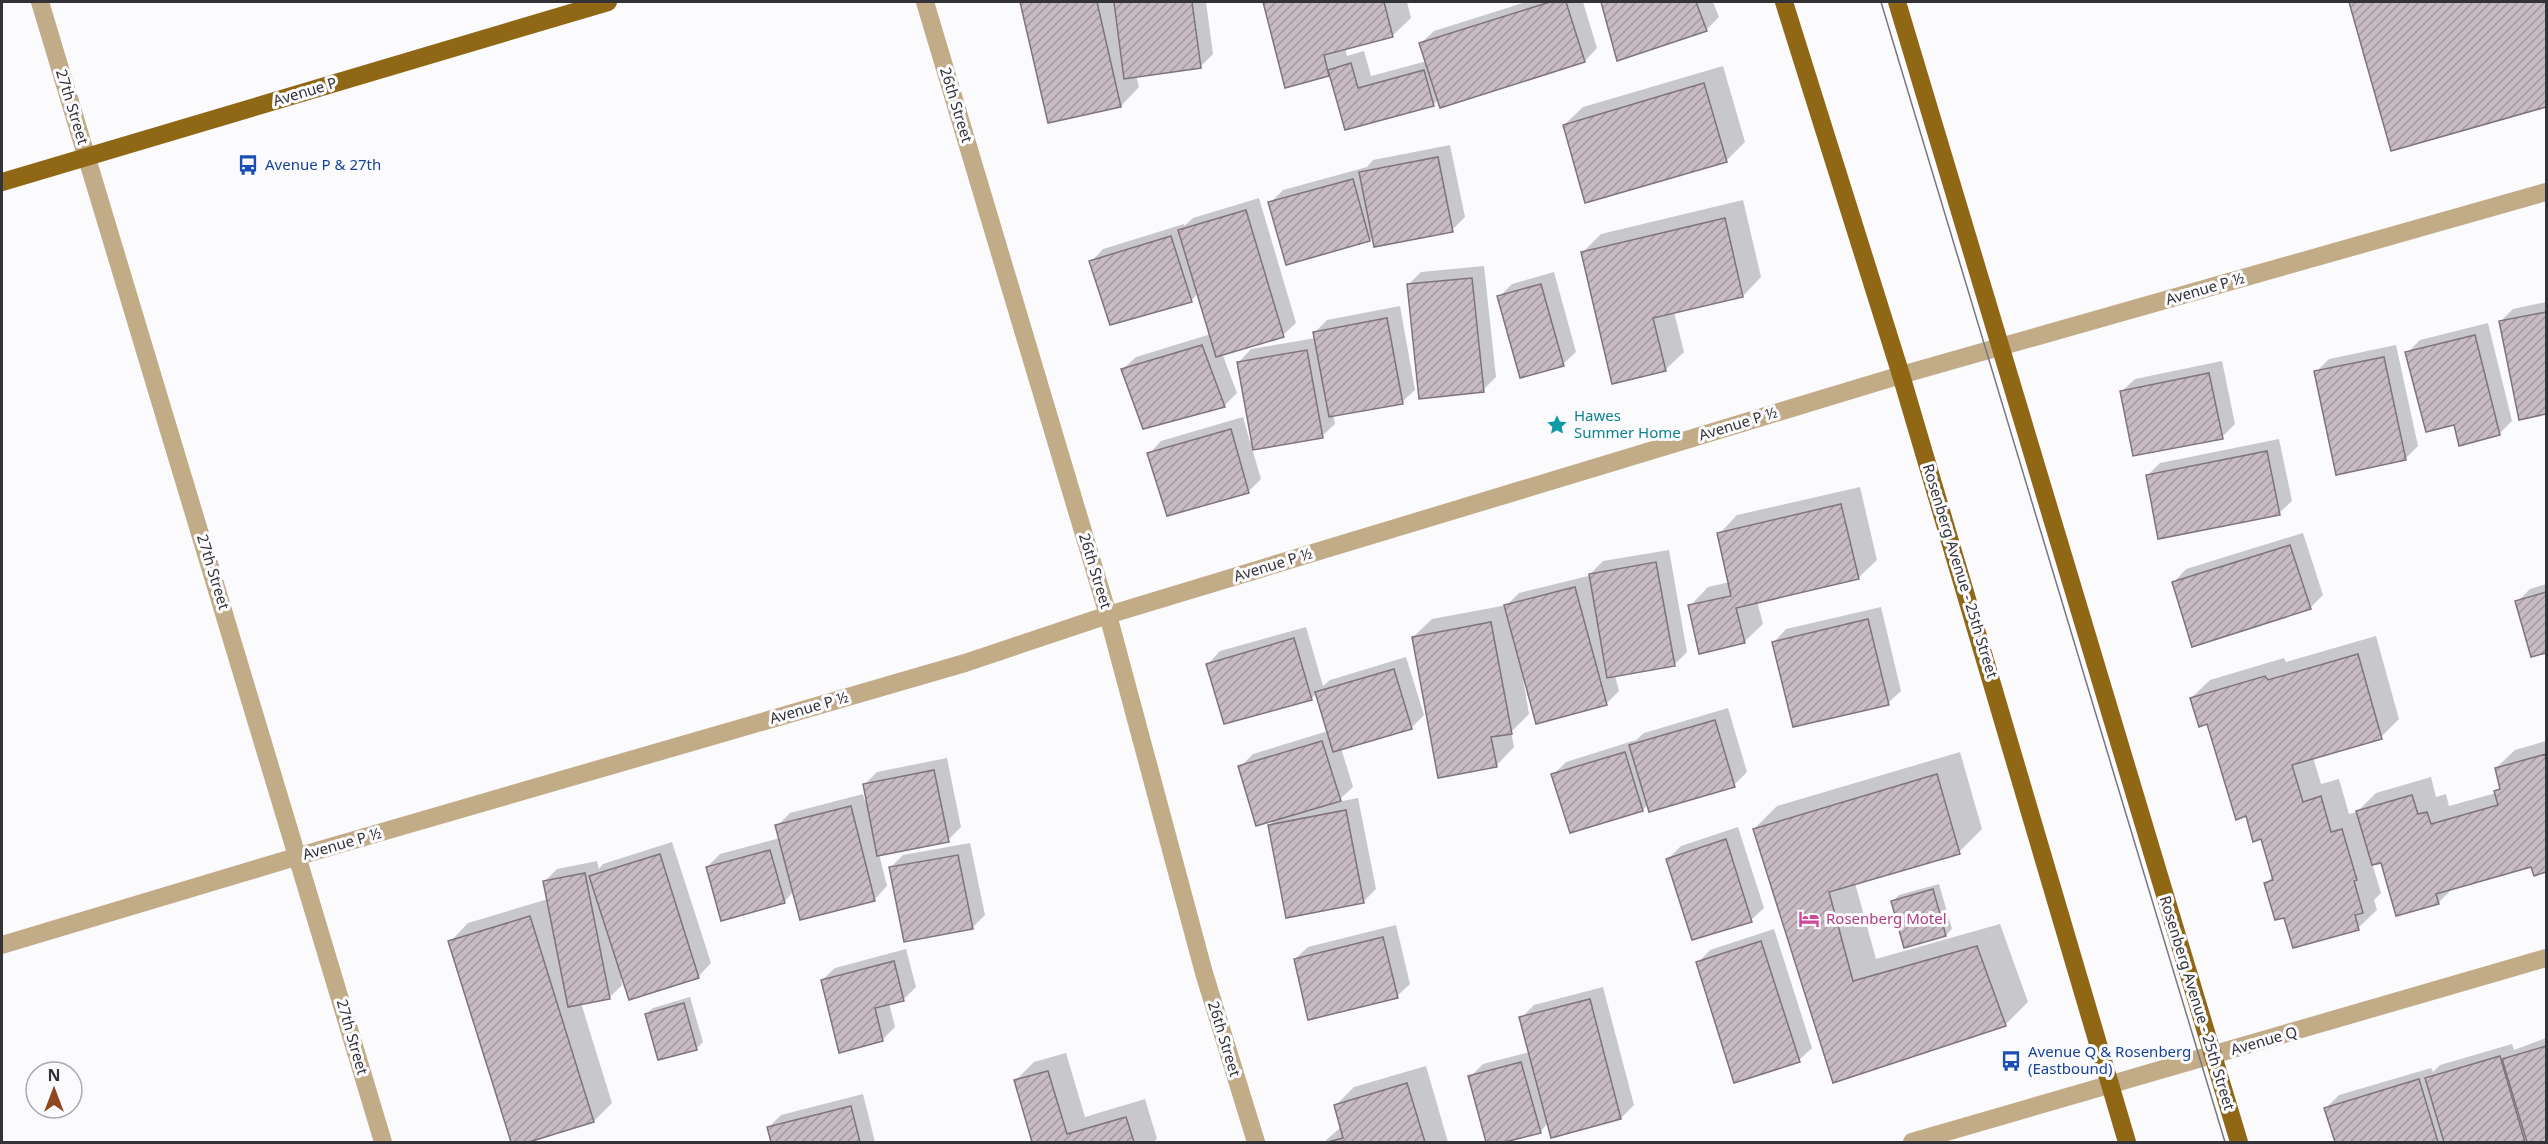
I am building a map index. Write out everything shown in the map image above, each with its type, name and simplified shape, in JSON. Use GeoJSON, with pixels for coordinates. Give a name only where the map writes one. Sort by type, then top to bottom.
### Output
{"type":"FeatureCollection","features":[{"type":"Feature","properties":{"kind":"main road","name":"Avenue P"},"geometry":{"type":"LineString","coordinates":[[2,182],[608,2]]}},
{"type":"Feature","properties":{"kind":"main road","name":"Rosenberg Avenue - 25th Street"},"geometry":{"type":"LineString","coordinates":[[1784,2],[1901,375],[2127,1143]]}},
{"type":"Feature","properties":{"kind":"main road","name":"Rosenberg Avenue - 25th Street"},"geometry":{"type":"LineString","coordinates":[[1897,2],[2239,1143]]}},
{"type":"Feature","properties":{"kind":"street","name":"27th Street"},"geometry":{"type":"LineString","coordinates":[[40,2],[299,856],[383,1143]]}},
{"type":"Feature","properties":{"kind":"street","name":"26th Street"},"geometry":{"type":"LineString","coordinates":[[925,2],[1108,615],[1204,974],[1256,1143]]}},
{"type":"Feature","properties":{"kind":"street","name":"Avenue P ½"},"geometry":{"type":"LineString","coordinates":[[2,945],[299,856],[965,663],[1108,615],[1901,375],[2547,192]]}},
{"type":"Feature","properties":{"kind":"street","name":"Avenue Q"},"geometry":{"type":"LineString","coordinates":[[1912,1143],[2108,1083],[2213,1056],[2547,958]]}},
{"type":"Feature","properties":{"kind":"building"},"geometry":{"type":"Polygon","coordinates":[[[1020,2],[1097,2],[1121,107],[1048,123],[1020,2]]]}},
{"type":"Feature","properties":{"kind":"building"},"geometry":{"type":"Polygon","coordinates":[[[1114,2],[1192,2],[1201,68],[1124,79],[1114,2]]]}},
{"type":"Feature","properties":{"kind":"building"},"geometry":{"type":"Polygon","coordinates":[[[1263,2],[1384,2],[1393,37],[1324,55],[1329,76],[1285,88],[1263,2]]]}},
{"type":"Feature","properties":{"kind":"building"},"geometry":{"type":"Polygon","coordinates":[[[1550,2],[1566,2],[1585,62],[1440,108],[1419,43],[1550,2]]]}},
{"type":"Feature","properties":{"kind":"building"},"geometry":{"type":"Polygon","coordinates":[[[1601,2],[1696,2],[1707,31],[1617,61],[1601,2]]]}},
{"type":"Feature","properties":{"kind":"building"},"geometry":{"type":"Polygon","coordinates":[[[2349,2],[2546,2],[2546,107],[2391,151],[2349,2]]]}},
{"type":"Feature","properties":{"kind":"building"},"geometry":{"type":"Polygon","coordinates":[[[1351,63],[1358,88],[1424,70],[1434,106],[1345,130],[1328,70],[1351,63]]]}},
{"type":"Feature","properties":{"kind":"building"},"geometry":{"type":"Polygon","coordinates":[[[1704,83],[1727,162],[1585,203],[1563,125],[1704,83]]]}},
{"type":"Feature","properties":{"kind":"building"},"geometry":{"type":"Polygon","coordinates":[[[1438,157],[1453,232],[1374,247],[1359,172],[1438,157]]]}},
{"type":"Feature","properties":{"kind":"building"},"geometry":{"type":"Polygon","coordinates":[[[1353,179],[1370,241],[1286,265],[1268,202],[1353,179]]]}},
{"type":"Feature","properties":{"kind":"building"},"geometry":{"type":"Polygon","coordinates":[[[1246,210],[1284,337],[1216,357],[1178,230],[1246,210]]]}},
{"type":"Feature","properties":{"kind":"building"},"geometry":{"type":"Polygon","coordinates":[[[1725,218],[1743,297],[1653,318],[1666,371],[1612,384],[1581,252],[1725,218]]]}},
{"type":"Feature","properties":{"kind":"building"},"geometry":{"type":"Polygon","coordinates":[[[1171,236],[1192,302],[1110,325],[1089,261],[1171,236]]]}},
{"type":"Feature","properties":{"kind":"building"},"geometry":{"type":"Polygon","coordinates":[[[1472,278],[1484,392],[1419,399],[1407,284],[1472,278]]]}},
{"type":"Feature","properties":{"kind":"building"},"geometry":{"type":"Polygon","coordinates":[[[1541,284],[1564,366],[1520,378],[1497,296],[1541,284]]]}},
{"type":"Feature","properties":{"kind":"building"},"geometry":{"type":"Polygon","coordinates":[[[2546,312],[2546,414],[2519,420],[2499,321],[2546,312]]]}},
{"type":"Feature","properties":{"kind":"building"},"geometry":{"type":"Polygon","coordinates":[[[1387,318],[1403,404],[1329,417],[1313,332],[1387,318]]]}},
{"type":"Feature","properties":{"kind":"building"},"geometry":{"type":"Polygon","coordinates":[[[2475,335],[2500,435],[2459,446],[2454,425],[2426,432],[2405,352],[2475,335]]]}},
{"type":"Feature","properties":{"kind":"building"},"geometry":{"type":"Polygon","coordinates":[[[1202,345],[1225,407],[1143,429],[1121,369],[1202,345]]]}},
{"type":"Feature","properties":{"kind":"building"},"geometry":{"type":"Polygon","coordinates":[[[1307,350],[1323,438],[1253,450],[1237,362],[1307,350]]]}},
{"type":"Feature","properties":{"kind":"building"},"geometry":{"type":"Polygon","coordinates":[[[2384,357],[2406,460],[2336,475],[2314,371],[2384,357]]]}},
{"type":"Feature","properties":{"kind":"building"},"geometry":{"type":"Polygon","coordinates":[[[2209,373],[2223,439],[2133,456],[2120,391],[2209,373]]]}},
{"type":"Feature","properties":{"kind":"building"},"geometry":{"type":"Polygon","coordinates":[[[1231,429],[1249,493],[1167,516],[1147,453],[1231,429]]]}},
{"type":"Feature","properties":{"kind":"building"},"geometry":{"type":"Polygon","coordinates":[[[2267,451],[2280,515],[2158,539],[2146,475],[2267,451]]]}},
{"type":"Feature","properties":{"kind":"building"},"geometry":{"type":"Polygon","coordinates":[[[1841,504],[1859,579],[1736,608],[1745,643],[1699,654],[1688,605],[1731,596],[1717,533],[1841,504]]]}},
{"type":"Feature","properties":{"kind":"building"},"geometry":{"type":"Polygon","coordinates":[[[2290,545],[2311,609],[2192,647],[2172,582],[2290,545]]]}},
{"type":"Feature","properties":{"kind":"building"},"geometry":{"type":"Polygon","coordinates":[[[1656,562],[1675,666],[1607,678],[1589,574],[1656,562]]]}},
{"type":"Feature","properties":{"kind":"building"},"geometry":{"type":"Polygon","coordinates":[[[1575,587],[1607,705],[1536,724],[1504,605],[1575,587]]]}},
{"type":"Feature","properties":{"kind":"building"},"geometry":{"type":"Polygon","coordinates":[[[2546,592],[2546,653],[2531,657],[2515,601],[2546,592]]]}},
{"type":"Feature","properties":{"kind":"building"},"geometry":{"type":"Polygon","coordinates":[[[1868,619],[1889,705],[1793,727],[1772,642],[1868,619]]]}},
{"type":"Feature","properties":{"kind":"building"},"geometry":{"type":"Polygon","coordinates":[[[1491,622],[1512,734],[1491,737],[1497,767],[1438,778],[1412,637],[1491,622]]]}},
{"type":"Feature","properties":{"kind":"building"},"geometry":{"type":"Polygon","coordinates":[[[1294,638],[1312,700],[1224,724],[1206,664],[1294,638]]]}},
{"type":"Feature","properties":{"kind":"building"},"geometry":{"type":"Polygon","coordinates":[[[2358,654],[2382,739],[2292,765],[2303,802],[2321,796],[2331,832],[2342,829],[2357,880],[2354,881],[2363,913],[2355,915],[2359,930],[2293,948],[2284,918],[2275,920],[2264,883],[2273,880],[2261,839],[2253,842],[2246,816],[2236,820],[2207,724],[2199,727],[2190,698],[2265,676],[2268,680],[2358,654]]]}},
{"type":"Feature","properties":{"kind":"building"},"geometry":{"type":"Polygon","coordinates":[[[1394,669],[1412,729],[1333,752],[1315,692],[1394,669]]]}},
{"type":"Feature","properties":{"kind":"building"},"geometry":{"type":"Polygon","coordinates":[[[1715,720],[1735,787],[1649,812],[1629,745],[1715,720]]]}},
{"type":"Feature","properties":{"kind":"building"},"geometry":{"type":"Polygon","coordinates":[[[1322,741],[1341,801],[1256,826],[1238,766],[1322,741]]]}},
{"type":"Feature","properties":{"kind":"building"},"geometry":{"type":"Polygon","coordinates":[[[1625,752],[1643,811],[1570,833],[1551,774],[1625,752]]]}},
{"type":"Feature","properties":{"kind":"building"},"geometry":{"type":"Polygon","coordinates":[[[2546,754],[2546,872],[2534,876],[2531,867],[2436,894],[2439,904],[2396,916],[2381,863],[2372,865],[2356,811],[2412,795],[2418,814],[2427,812],[2431,824],[2498,805],[2494,791],[2500,789],[2495,768],[2546,754]]]}},
{"type":"Feature","properties":{"kind":"building"},"geometry":{"type":"Polygon","coordinates":[[[934,770],[949,842],[877,856],[863,784],[934,770]]]}},
{"type":"Feature","properties":{"kind":"building","name":"Rosenberg Motel"},"geometry":{"type":"Polygon","coordinates":[[[1937,774],[1960,854],[1829,892],[1853,981],[1977,946],[2006,1026],[1833,1083],[1753,829],[1937,774]]]}},
{"type":"Feature","properties":{"kind":"building"},"geometry":{"type":"Polygon","coordinates":[[[851,806],[875,901],[800,920],[775,825],[851,806]]]}},
{"type":"Feature","properties":{"kind":"building"},"geometry":{"type":"Polygon","coordinates":[[[1346,810],[1364,903],[1286,918],[1268,825],[1346,810]]]}},
{"type":"Feature","properties":{"kind":"building"},"geometry":{"type":"Polygon","coordinates":[[[1726,839],[1752,922],[1692,940],[1666,859],[1726,839]]]}},
{"type":"Feature","properties":{"kind":"building"},"geometry":{"type":"Polygon","coordinates":[[[770,850],[785,903],[721,921],[706,867],[770,850]]]}},
{"type":"Feature","properties":{"kind":"building"},"geometry":{"type":"Polygon","coordinates":[[[660,854],[699,978],[629,1000],[589,876],[660,854]]]}},
{"type":"Feature","properties":{"kind":"building"},"geometry":{"type":"Polygon","coordinates":[[[958,855],[973,929],[904,942],[889,867],[958,855]]]}},
{"type":"Feature","properties":{"kind":"building"},"geometry":{"type":"Polygon","coordinates":[[[585,873],[610,999],[568,1007],[543,881],[585,873]]]}},
{"type":"Feature","properties":{"kind":"building"},"geometry":{"type":"Polygon","coordinates":[[[1933,889],[1946,936],[1904,948],[1891,901],[1933,889]]]}},
{"type":"Feature","properties":{"kind":"building"},"geometry":{"type":"Polygon","coordinates":[[[530,916],[594,1122],[529,1142],[511,1142],[448,941],[530,916]]]}},
{"type":"Feature","properties":{"kind":"building"},"geometry":{"type":"Polygon","coordinates":[[[1383,937],[1398,998],[1308,1020],[1294,959],[1383,937]]]}},
{"type":"Feature","properties":{"kind":"building"},"geometry":{"type":"Polygon","coordinates":[[[1761,941],[1800,1062],[1734,1083],[1696,962],[1761,941]]]}},
{"type":"Feature","properties":{"kind":"building"},"geometry":{"type":"Polygon","coordinates":[[[894,961],[904,1001],[875,1008],[883,1041],[839,1053],[821,980],[894,961]]]}},
{"type":"Feature","properties":{"kind":"building"},"geometry":{"type":"Polygon","coordinates":[[[1590,999],[1621,1119],[1551,1138],[1519,1017],[1590,999]]]}},
{"type":"Feature","properties":{"kind":"building"},"geometry":{"type":"Polygon","coordinates":[[[684,1003],[697,1050],[658,1060],[645,1014],[684,1003]]]}},
{"type":"Feature","properties":{"kind":"building"},"geometry":{"type":"Polygon","coordinates":[[[2546,1046],[2546,1142],[2527,1142],[2502,1059],[2546,1046]]]}},
{"type":"Feature","properties":{"kind":"building"},"geometry":{"type":"Polygon","coordinates":[[[2500,1056],[2525,1142],[2444,1142],[2425,1078],[2500,1056]]]}},
{"type":"Feature","properties":{"kind":"building"},"geometry":{"type":"Polygon","coordinates":[[[1521,1062],[1541,1133],[1505,1142],[1486,1142],[1468,1076],[1521,1062]]]}},
{"type":"Feature","properties":{"kind":"building"},"geometry":{"type":"Polygon","coordinates":[[[1048,1071],[1067,1134],[1126,1117],[1134,1142],[1032,1142],[1014,1080],[1048,1071]]]}},
{"type":"Feature","properties":{"kind":"building"},"geometry":{"type":"Polygon","coordinates":[[[2419,1079],[2438,1142],[2335,1142],[2324,1108],[2419,1079]]]}},
{"type":"Feature","properties":{"kind":"building"},"geometry":{"type":"Polygon","coordinates":[[[1407,1083],[1425,1142],[1328,1142],[1343,1138],[1334,1105],[1407,1083]]]}},
{"type":"Feature","properties":{"kind":"building"},"geometry":{"type":"Polygon","coordinates":[[[851,1106],[860,1142],[771,1142],[767,1127],[851,1106]]]}},
{"type":"Feature","properties":{"kind":"tram line"},"geometry":{"type":"LineString","coordinates":[[1881,2],[2225,1142]]}},
{"type":"Feature","properties":{"kind":"place","name":"Avenue P & 27th"},"geometry":{"type":"Point","coordinates":[248,165]}},
{"type":"Feature","properties":{"kind":"place","name":"Hawes Summer Home"},"geometry":{"type":"Point","coordinates":[1557,425]}},
{"type":"Feature","properties":{"kind":"place","name":"Rosenberg Motel"},"geometry":{"type":"Point","coordinates":[1809,919]}},
{"type":"Feature","properties":{"kind":"place","name":"Avenue Q & Rosenberg (Eastbound)"},"geometry":{"type":"Point","coordinates":[2011,1061]}}]}
